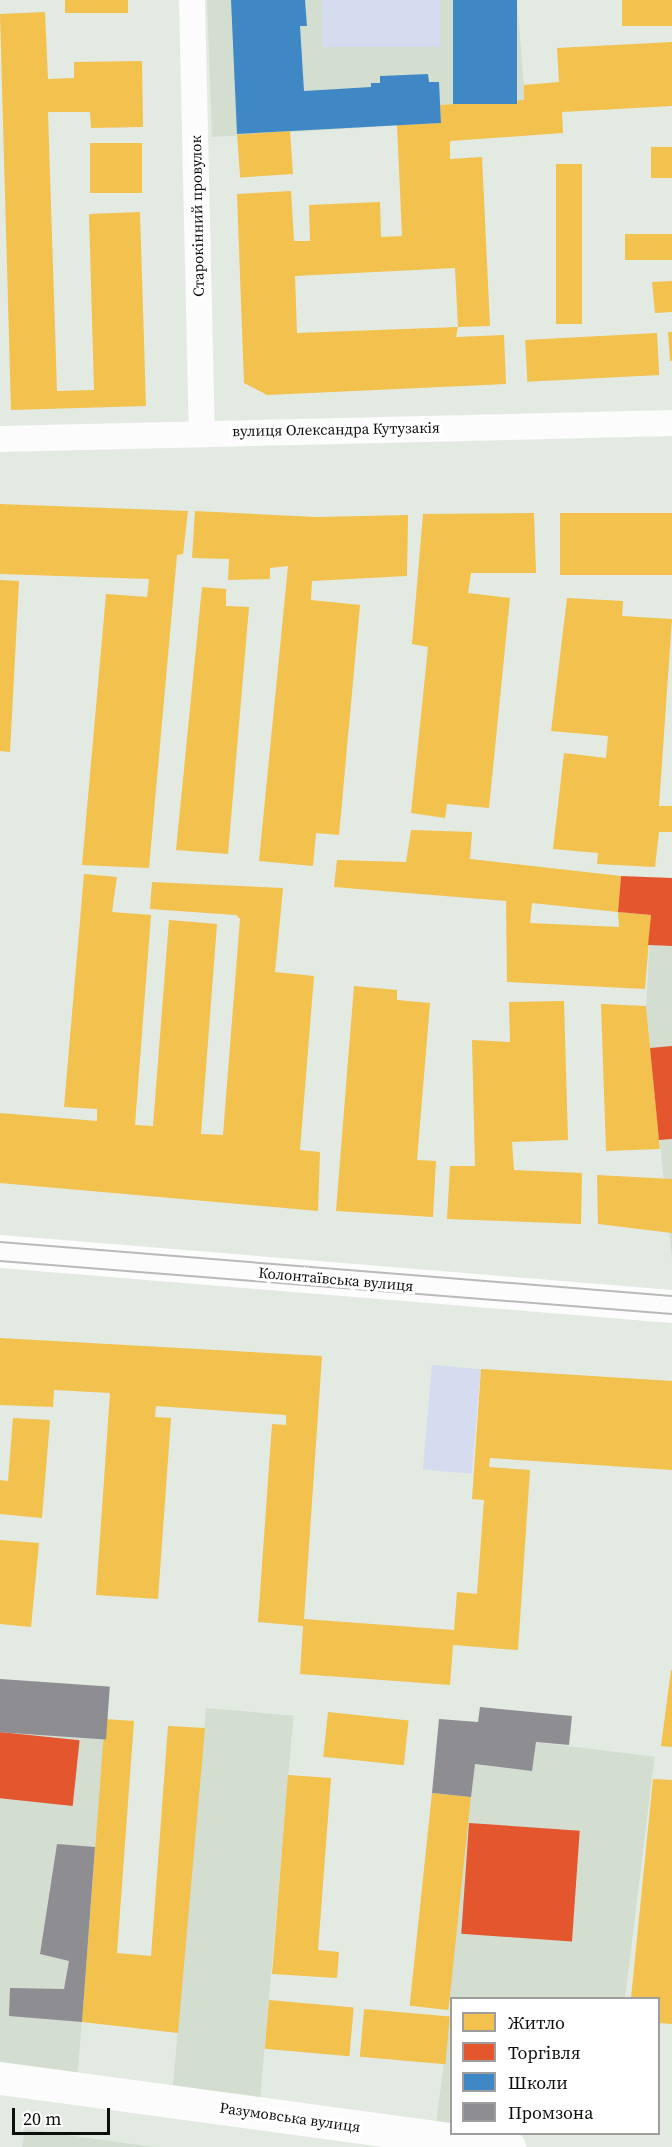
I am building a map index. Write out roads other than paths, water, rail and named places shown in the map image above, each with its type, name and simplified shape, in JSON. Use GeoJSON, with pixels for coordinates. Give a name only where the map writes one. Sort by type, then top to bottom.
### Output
{"type":"FeatureCollection","features":[{"type":"Feature","properties":{"kind":"main road","name":"Колонтаївська вулиця"},"geometry":{"type":"LineString","coordinates":[[0,1251],[672,1306]]}},
{"type":"Feature","properties":{"kind":"main road","name":"Разумовська вулиця"},"geometry":{"type":"LineString","coordinates":[[0,2078],[509,2147]]}},
{"type":"Feature","properties":{"kind":"street","name":"Старокінний провулок"},"geometry":{"type":"LineString","coordinates":[[192,0],[202,431]]}},
{"type":"Feature","properties":{"kind":"street","name":"вулиця Олександра Кутузакія"},"geometry":{"type":"LineString","coordinates":[[0,439],[202,431],[672,423]]}},
{"type":"Feature","properties":{"kind":"tram line"},"geometry":{"type":"LineString","coordinates":[[0,1242],[672,1296]]}},
{"type":"Feature","properties":{"kind":"tram line"},"geometry":{"type":"LineString","coordinates":[[0,1261],[672,1314]]}}]}
